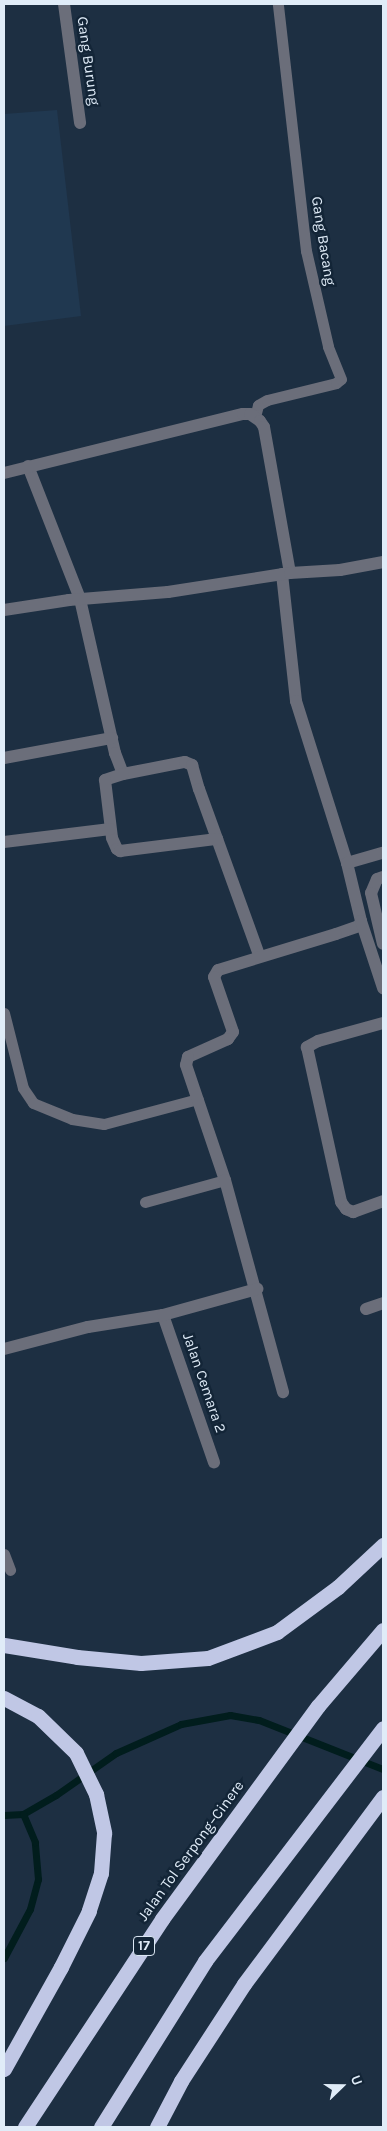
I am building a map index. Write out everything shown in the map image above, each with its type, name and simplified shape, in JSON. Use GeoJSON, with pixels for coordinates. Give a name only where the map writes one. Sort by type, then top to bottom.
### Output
{"type":"FeatureCollection","features":[{"type":"Feature","properties":{"kind":"highway"},"geometry":{"type":"LineString","coordinates":[[4,1644],[77,1657],[142,1663],[208,1658],[277,1632],[338,1587],[383,1545]]}},
{"type":"Feature","properties":{"kind":"highway","name":"Jalan Tol Serpong–Cinere"},"geometry":{"type":"LineString","coordinates":[[25,2127],[162,1919],[318,1706],[383,1630]]}},
{"type":"Feature","properties":{"kind":"highway"},"geometry":{"type":"LineString","coordinates":[[4,1698],[38,1716],[76,1754],[96,1794],[104,1834],[101,1873],[89,1911],[61,1967],[4,2069]]}},
{"type":"Feature","properties":{"kind":"highway"},"geometry":{"type":"LineString","coordinates":[[101,2127],[205,1961],[380,1732]]}},
{"type":"Feature","properties":{"kind":"highway"},"geometry":{"type":"LineString","coordinates":[[157,2127],[181,2081],[244,1984],[383,1797]]}},
{"type":"Feature","properties":{"kind":"street","name":"Gang Burung"},"geometry":{"type":"LineString","coordinates":[[64,4],[80,123]]}},
{"type":"Feature","properties":{"kind":"street"},"geometry":{"type":"LineString","coordinates":[[4,473],[244,414],[255,417],[264,427],[286,574],[296,701],[347,863],[361,920],[383,988]]}},
{"type":"Feature","properties":{"kind":"street"},"geometry":{"type":"LineString","coordinates":[[28,466],[80,600],[112,738],[123,774]]}},
{"type":"Feature","properties":{"kind":"street"},"geometry":{"type":"LineString","coordinates":[[4,610],[80,600],[168,592],[286,574],[340,570],[383,562]]}},
{"type":"Feature","properties":{"kind":"street"},"geometry":{"type":"LineString","coordinates":[[4,758],[112,738]]}},
{"type":"Feature","properties":{"kind":"street"},"geometry":{"type":"LineString","coordinates":[[217,839],[120,851],[114,845],[110,829],[105,780],[123,774],[189,763],[192,765],[259,956]]}},
{"type":"Feature","properties":{"kind":"street"},"geometry":{"type":"LineString","coordinates":[[4,842],[110,829]]}},
{"type":"Feature","properties":{"kind":"street"},"geometry":{"type":"LineString","coordinates":[[347,863],[383,852]]}},
{"type":"Feature","properties":{"kind":"street"},"geometry":{"type":"LineString","coordinates":[[383,877],[378,879],[371,892],[383,944]]}},
{"type":"Feature","properties":{"kind":"street"},"geometry":{"type":"LineString","coordinates":[[284,1392],[257,1289],[225,1180],[186,1065],[188,1056],[228,1039],[233,1032],[215,973],[218,970],[359,926],[361,920]]}},
{"type":"Feature","properties":{"kind":"street"},"geometry":{"type":"LineString","coordinates":[[383,1023],[318,1041],[307,1047],[341,1202],[346,1209],[354,1212],[383,1201]]}},
{"type":"Feature","properties":{"kind":"street"},"geometry":{"type":"LineString","coordinates":[[4,1349],[88,1327],[163,1315],[257,1289]]}},
{"type":"Feature","properties":{"kind":"street"},"geometry":{"type":"LineString","coordinates":[[366,1309],[383,1303]]}},
{"type":"Feature","properties":{"kind":"street","name":"Jalan Cemara 2"},"geometry":{"type":"LineString","coordinates":[[163,1315],[214,1462]]}},
{"type":"Feature","properties":{"kind":"lane","name":"Gang Bacang"},"geometry":{"type":"LineString","coordinates":[[255,417],[258,405],[267,400],[336,383],[341,379],[328,346],[306,251],[278,4]]}},
{"type":"Feature","properties":{"kind":"lane"},"geometry":{"type":"LineString","coordinates":[[4,1013],[23,1088],[33,1103],[72,1119],[104,1124],[198,1100]]}},
{"type":"Feature","properties":{"kind":"lane"},"geometry":{"type":"LineString","coordinates":[[145,1202],[225,1180]]}},
{"type":"Feature","properties":{"kind":"lane"},"geometry":{"type":"LineString","coordinates":[[4,1554],[10,1570]]}},
{"type":"Feature","properties":{"kind":"shaded area"},"geometry":{"type":"Polygon","coordinates":[[[57,110],[81,316],[4,326],[4,114],[57,110]]]}},
{"type":"Feature","properties":{"kind":"waterway"},"geometry":{"type":"LineString","coordinates":[[4,1815],[23,1814],[56,1795],[116,1753],[181,1724],[230,1715],[259,1720],[383,1769]]}},
{"type":"Feature","properties":{"kind":"waterway"},"geometry":{"type":"LineString","coordinates":[[4,1958],[30,1909],[38,1879],[35,1842],[23,1814]]}}]}
